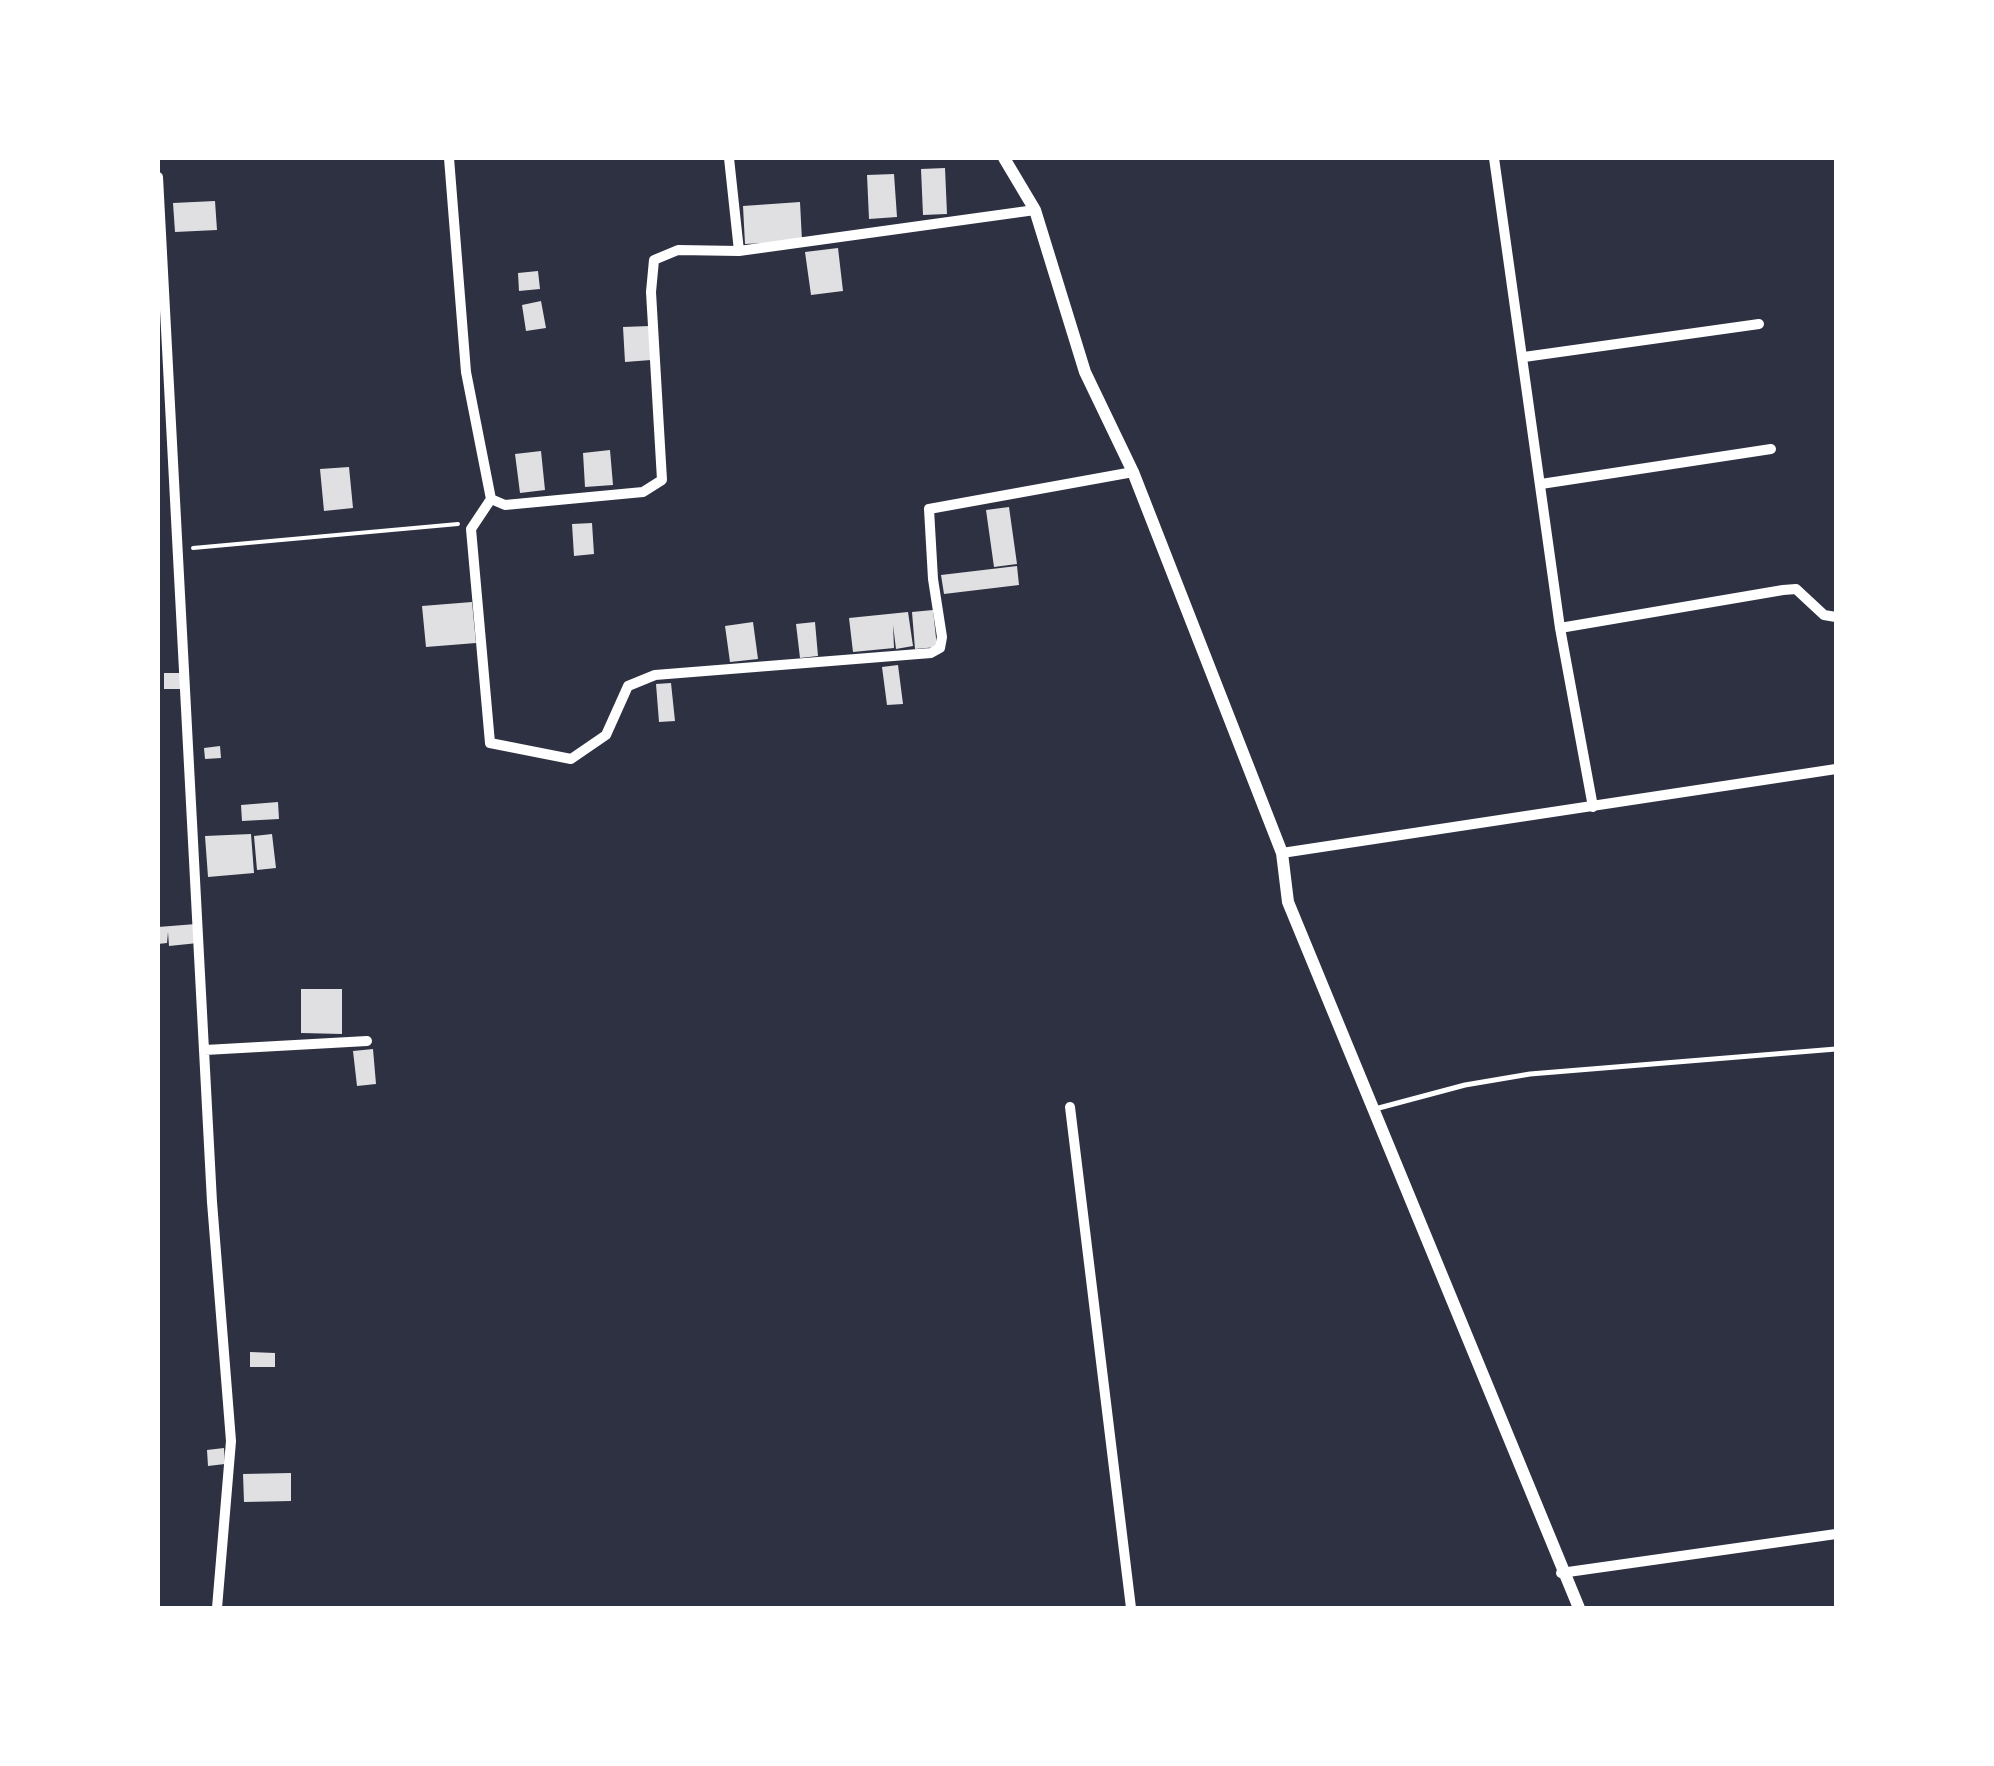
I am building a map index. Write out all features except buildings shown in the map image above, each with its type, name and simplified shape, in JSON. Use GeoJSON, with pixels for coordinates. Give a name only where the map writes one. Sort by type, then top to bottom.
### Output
{"type":"FeatureCollection","features":[{"type":"Feature","properties":{"kind":"street"},"geometry":{"type":"LineString","coordinates":[[449,158],[466,372],[491,499],[472,529],[470,550],[478,580],[490,743],[572,759],[606,735],[628,686],[638,679],[932,653],[940,648],[942,637],[932,579],[929,509],[1132,472]]}},
{"type":"Feature","properties":{"kind":"street"},"geometry":{"type":"LineString","coordinates":[[730,158],[739,251]]}},
{"type":"Feature","properties":{"kind":"street"},"geometry":{"type":"LineString","coordinates":[[1004,158],[1036,210],[1085,372],[1132,472],[1282,853],[1288,902],[1579,1608]]}},
{"type":"Feature","properties":{"kind":"street"},"geometry":{"type":"LineString","coordinates":[[1494,158],[1560,628],[1593,807]]}},
{"type":"Feature","properties":{"kind":"street"},"geometry":{"type":"LineString","coordinates":[[158,176],[205,1050],[231,1440],[216,1608]]}},
{"type":"Feature","properties":{"kind":"street"},"geometry":{"type":"LineString","coordinates":[[491,499],[505,505],[656,488],[664,464],[651,292],[654,260],[678,250],[739,251],[1036,210]]}},
{"type":"Feature","properties":{"kind":"street"},"geometry":{"type":"LineString","coordinates":[[1524,357],[1759,324]]}},
{"type":"Feature","properties":{"kind":"street"},"geometry":{"type":"LineString","coordinates":[[1541,484],[1771,450]]}},
{"type":"Feature","properties":{"kind":"street"},"geometry":{"type":"LineString","coordinates":[[1560,628],[1784,590],[1796,590],[1824,615],[1836,617]]}},
{"type":"Feature","properties":{"kind":"street"},"geometry":{"type":"LineString","coordinates":[[1282,853],[1836,769]]}},
{"type":"Feature","properties":{"kind":"street"},"geometry":{"type":"LineString","coordinates":[[205,1050],[367,1042]]}},
{"type":"Feature","properties":{"kind":"street"},"geometry":{"type":"LineString","coordinates":[[1070,1107],[1132,1608]]}},
{"type":"Feature","properties":{"kind":"street"},"geometry":{"type":"LineString","coordinates":[[1561,1572],[1836,1534]]}},
{"type":"Feature","properties":{"kind":"lane"},"geometry":{"type":"LineString","coordinates":[[1376,1109],[1466,1085],[1530,1074],[1836,1050]]}},
{"type":"Feature","properties":{"kind":"path"},"geometry":{"type":"LineString","coordinates":[[178,549],[477,522]]}}]}
